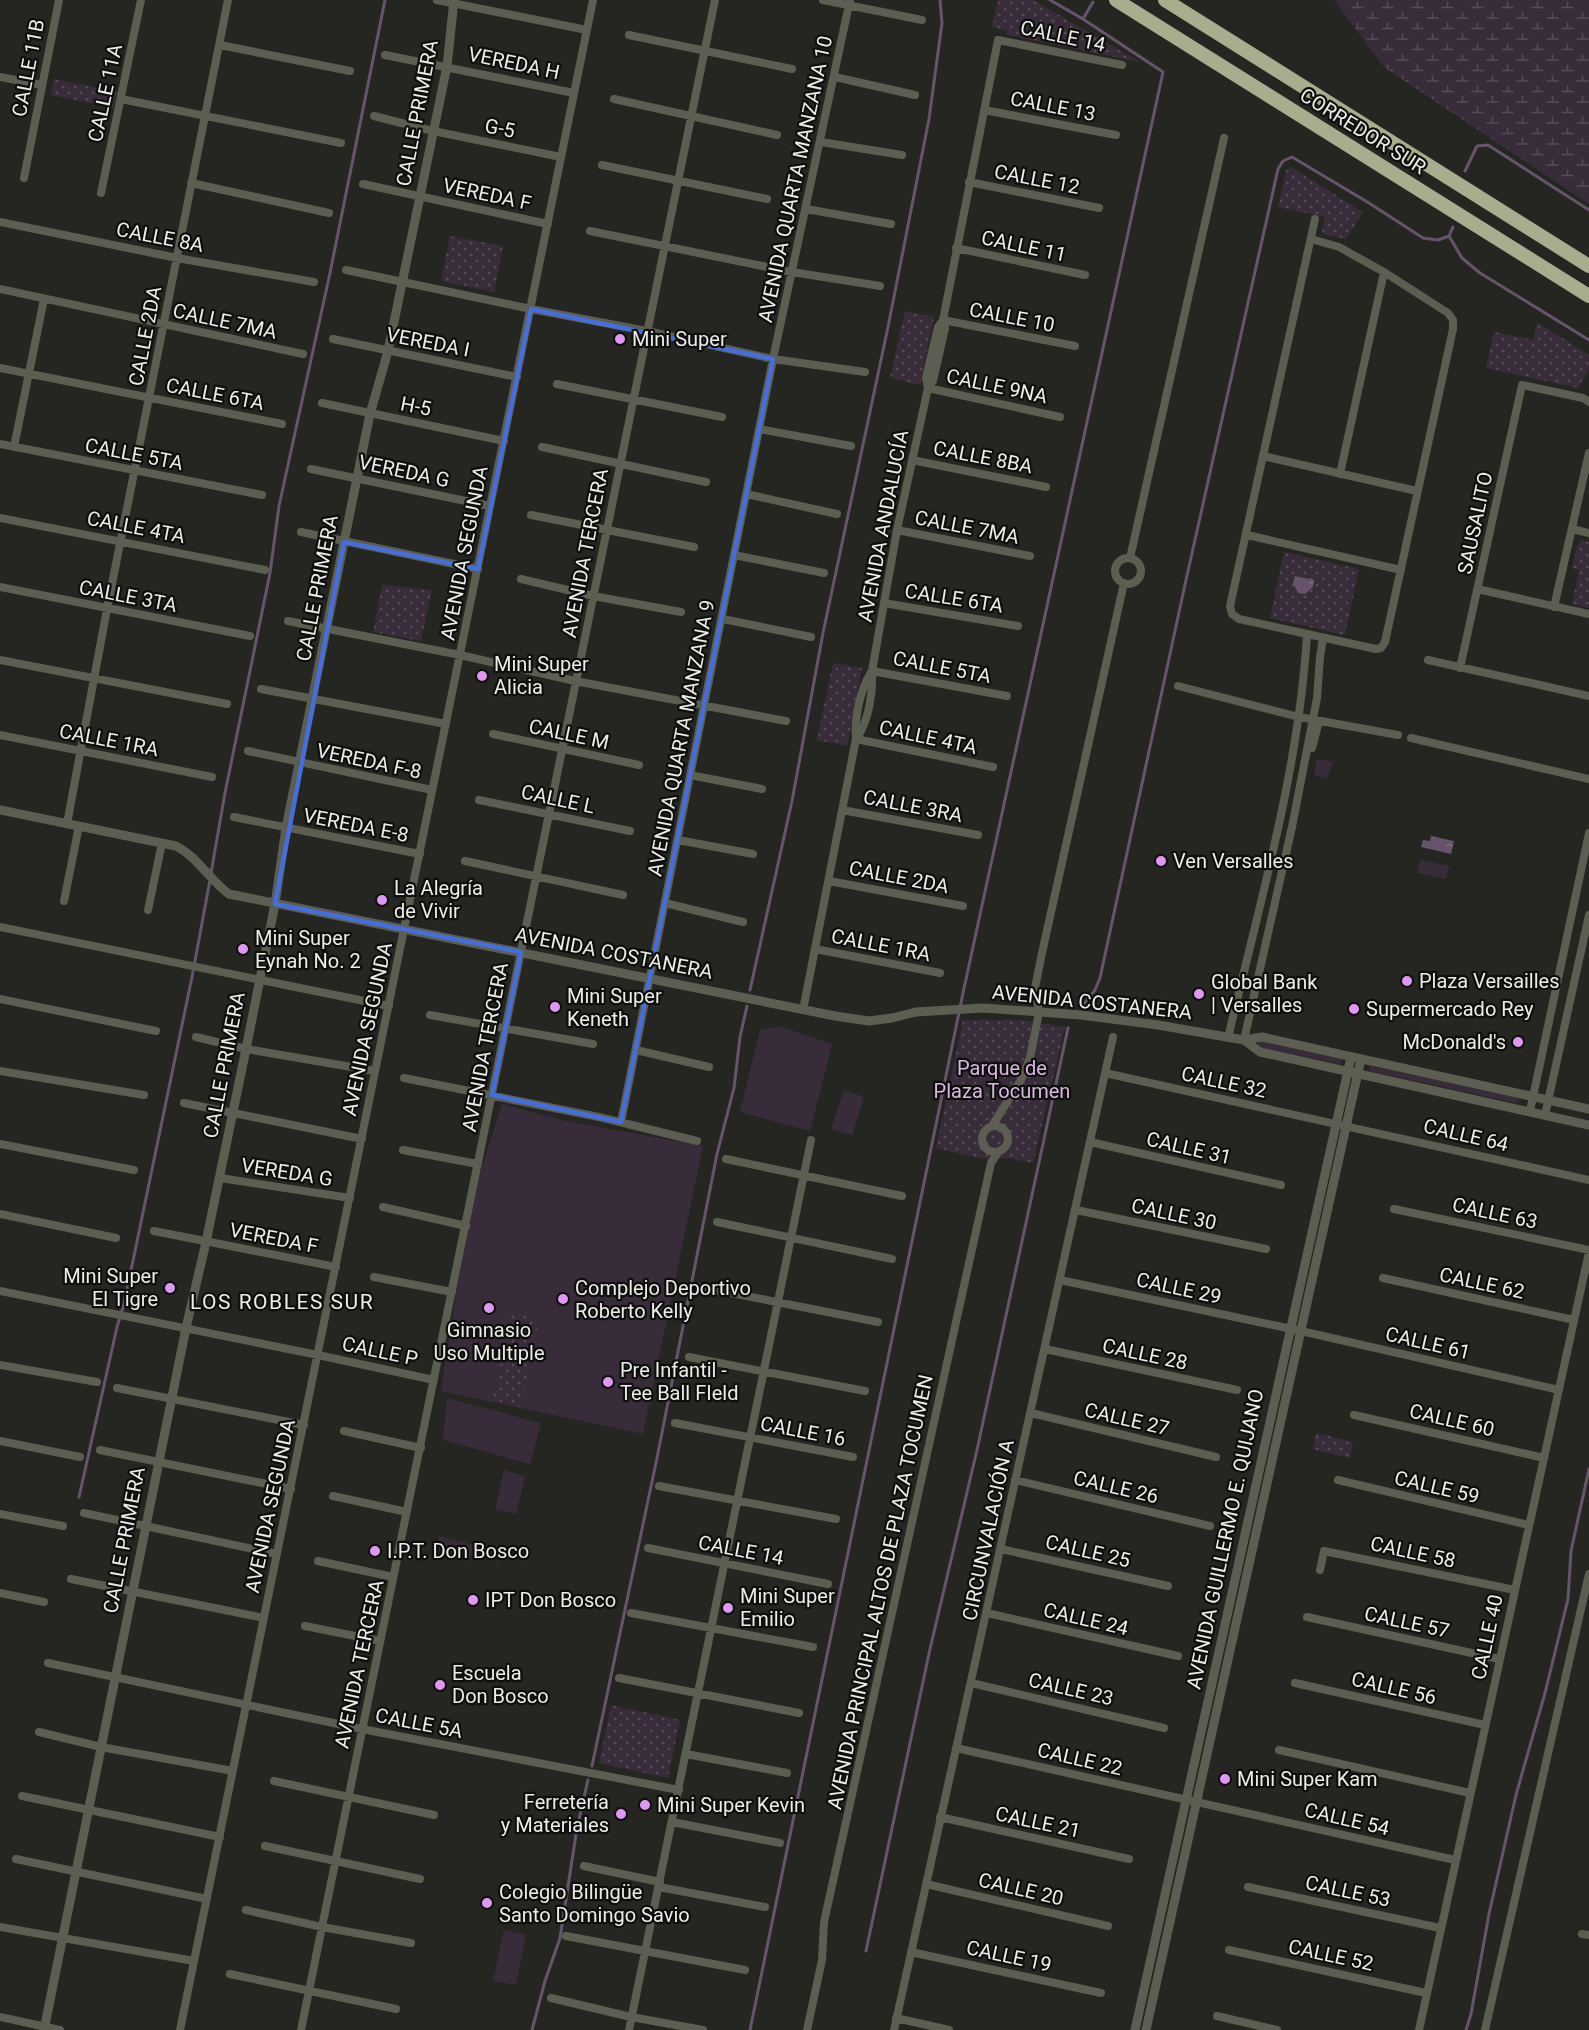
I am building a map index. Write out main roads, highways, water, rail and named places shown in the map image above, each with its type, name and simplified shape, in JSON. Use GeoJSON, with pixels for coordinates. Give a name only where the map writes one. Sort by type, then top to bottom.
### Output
{"type":"FeatureCollection","features":[{"type":"Feature","properties":{"kind":"highway","name":"CORREDOR SUR"},"geometry":{"type":"LineString","coordinates":[[1116,0],[1589,296]]}},
{"type":"Feature","properties":{"kind":"highway","name":"CORREDOR SUR"},"geometry":{"type":"LineString","coordinates":[[1165,0],[1589,266]]}},
{"type":"Feature","properties":{"kind":"water"},"geometry":{"type":"Polygon","coordinates":[[[1295,576],[1314,580],[1313,587],[1305,594],[1298,593],[1293,583],[1295,576]]]}},
{"type":"Feature","properties":{"kind":"water"},"geometry":{"type":"Polygon","coordinates":[[[1431,836],[1454,841],[1451,854],[1421,847],[1423,840],[1430,841],[1431,836]]]}},
{"type":"Feature","properties":{"kind":"waterway"},"geometry":{"type":"LineString","coordinates":[[211,873],[270,573],[279,506],[330,273],[385,0]]}},
{"type":"Feature","properties":{"kind":"waterway"},"geometry":{"type":"LineString","coordinates":[[750,990],[792,801],[823,633],[888,327],[929,119],[942,23],[940,0]]}},
{"type":"Feature","properties":{"kind":"waterway"},"geometry":{"type":"LineString","coordinates":[[1050,0],[1083,19]]}},
{"type":"Feature","properties":{"kind":"waterway"},"geometry":{"type":"LineString","coordinates":[[750,2030],[963,993],[1163,72],[1083,19],[1093,2]]}},
{"type":"Feature","properties":{"kind":"waterway"},"geometry":{"type":"LineString","coordinates":[[1465,171],[1477,146],[1488,145],[1589,210]]}},
{"type":"Feature","properties":{"kind":"waterway"},"geometry":{"type":"LineString","coordinates":[[1084,1004],[1095,990],[1100,978],[1278,169],[1283,161],[1292,157],[1423,238],[1438,240],[1449,236],[1453,227]]}},
{"type":"Feature","properties":{"kind":"waterway"},"geometry":{"type":"LineString","coordinates":[[1449,236],[1462,258],[1480,273],[1589,340]]}},
{"type":"Feature","properties":{"kind":"waterway"},"geometry":{"type":"LineString","coordinates":[[79,1497],[124,1304],[210,880]]}},
{"type":"Feature","properties":{"kind":"waterway"},"geometry":{"type":"LineString","coordinates":[[592,1766],[657,1458],[717,1154],[734,1088],[740,1037],[747,1006]]}},
{"type":"Feature","properties":{"kind":"waterway"},"geometry":{"type":"LineString","coordinates":[[866,1951],[930,1649],[977,1450],[1068,1028]]}},
{"type":"Feature","properties":{"kind":"waterway"},"geometry":{"type":"LineString","coordinates":[[1466,2030],[1516,1795],[1545,1693],[1568,1599],[1571,1551],[1589,1469]]}},
{"type":"Feature","properties":{"kind":"waterway"},"geometry":{"type":"LineString","coordinates":[[532,2030],[545,1981],[560,1938],[577,1828],[588,1780]]}},
{"type":"Feature","properties":{"kind":"place","name":"Mini Super"},"geometry":{"type":"Point","coordinates":[620,339]}},
{"type":"Feature","properties":{"kind":"place","name":"Mini Super Alicia"},"geometry":{"type":"Point","coordinates":[482,676]}},
{"type":"Feature","properties":{"kind":"place","name":"Ven Versalles"},"geometry":{"type":"Point","coordinates":[1161,861]}},
{"type":"Feature","properties":{"kind":"place","name":"La Alegría de Vivir"},"geometry":{"type":"Point","coordinates":[382,900]}},
{"type":"Feature","properties":{"kind":"place","name":"Mini Super Eynah No. 2"},"geometry":{"type":"Point","coordinates":[243,949]}},
{"type":"Feature","properties":{"kind":"place","name":"Plaza Versailles"},"geometry":{"type":"Point","coordinates":[1407,981]}},
{"type":"Feature","properties":{"kind":"place","name":"Global Bank | Versalles"},"geometry":{"type":"Point","coordinates":[1199,994]}},
{"type":"Feature","properties":{"kind":"place","name":"Mini Super Keneth"},"geometry":{"type":"Point","coordinates":[555,1007]}},
{"type":"Feature","properties":{"kind":"place","name":"Supermercado Rey"},"geometry":{"type":"Point","coordinates":[1354,1009]}},
{"type":"Feature","properties":{"kind":"place","name":"McDonald's"},"geometry":{"type":"Point","coordinates":[1518,1042]}},
{"type":"Feature","properties":{"kind":"place","name":"Mini Super El Tigre"},"geometry":{"type":"Point","coordinates":[170,1288]}},
{"type":"Feature","properties":{"kind":"place","name":"Complejo Deportivo Roberto Kelly"},"geometry":{"type":"Point","coordinates":[563,1299]}},
{"type":"Feature","properties":{"kind":"place","name":"Gimnasio Uso Multiple"},"geometry":{"type":"Point","coordinates":[489,1308]}},
{"type":"Feature","properties":{"kind":"place","name":"Pre Infantil - Tee Ball FIeld"},"geometry":{"type":"Point","coordinates":[608,1382]}},
{"type":"Feature","properties":{"kind":"place","name":"I.P.T. Don Bosco"},"geometry":{"type":"Point","coordinates":[375,1551]}},
{"type":"Feature","properties":{"kind":"place","name":"IPT Don Bosco"},"geometry":{"type":"Point","coordinates":[473,1600]}},
{"type":"Feature","properties":{"kind":"place","name":"Mini Super Emilio"},"geometry":{"type":"Point","coordinates":[728,1608]}},
{"type":"Feature","properties":{"kind":"place","name":"Escuela Don Bosco"},"geometry":{"type":"Point","coordinates":[440,1685]}},
{"type":"Feature","properties":{"kind":"place","name":"Mini Super Kam"},"geometry":{"type":"Point","coordinates":[1225,1779]}},
{"type":"Feature","properties":{"kind":"place","name":"Mini Super Kevin"},"geometry":{"type":"Point","coordinates":[645,1805]}},
{"type":"Feature","properties":{"kind":"place","name":"Ferretería y Materiales"},"geometry":{"type":"Point","coordinates":[621,1814]}},
{"type":"Feature","properties":{"kind":"place","name":"Colegio Bilingüe Santo Domingo Savio"},"geometry":{"type":"Point","coordinates":[487,1903]}},
{"type":"Feature","properties":{"kind":"district","name":"LOS ROBLES SUR"},"geometry":{"type":"Point","coordinates":[282,1302]}},
{"type":"Feature","properties":{"kind":"park label","name":"Parque de Plaza Tocumen"},"geometry":{"type":"Point","coordinates":[1002,1080]}}]}
